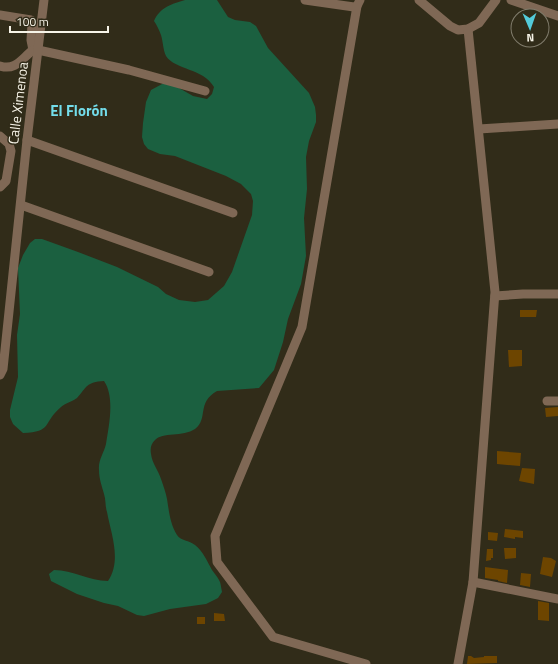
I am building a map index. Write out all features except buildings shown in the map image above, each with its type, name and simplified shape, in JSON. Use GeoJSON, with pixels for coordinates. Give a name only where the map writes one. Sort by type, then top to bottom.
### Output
{"type":"FeatureCollection","features":[{"type":"Feature","properties":{"kind":"street","name":"Calle Ximenoa"},"geometry":{"type":"LineString","coordinates":[[0,375],[3,369],[36,50],[44,0]]}},
{"type":"Feature","properties":{"kind":"street"},"geometry":{"type":"LineString","coordinates":[[305,0],[354,7],[358,3]]}},
{"type":"Feature","properties":{"kind":"street"},"geometry":{"type":"LineString","coordinates":[[419,0],[450,26],[458,30],[468,29],[479,23],[496,0]]}},
{"type":"Feature","properties":{"kind":"street"},"geometry":{"type":"LineString","coordinates":[[512,0],[558,16]]}},
{"type":"Feature","properties":{"kind":"street"},"geometry":{"type":"LineString","coordinates":[[358,3],[302,327],[215,536],[217,562],[273,637],[366,664]]}},
{"type":"Feature","properties":{"kind":"street"},"geometry":{"type":"LineString","coordinates":[[0,15],[31,20],[31,40],[36,50]]}},
{"type":"Feature","properties":{"kind":"street"},"geometry":{"type":"LineString","coordinates":[[458,664],[472,582],[495,296],[468,29]]}},
{"type":"Feature","properties":{"kind":"street"},"geometry":{"type":"LineString","coordinates":[[0,66],[9,68],[36,50],[129,70],[205,91]]}},
{"type":"Feature","properties":{"kind":"street"},"geometry":{"type":"LineString","coordinates":[[478,129],[558,124]]}},
{"type":"Feature","properties":{"kind":"street"},"geometry":{"type":"LineString","coordinates":[[0,136],[9,144],[11,157],[6,181],[0,187]]}},
{"type":"Feature","properties":{"kind":"street"},"geometry":{"type":"LineString","coordinates":[[27,140],[233,213]]}},
{"type":"Feature","properties":{"kind":"street"},"geometry":{"type":"LineString","coordinates":[[11,157],[16,158],[25,166]]}},
{"type":"Feature","properties":{"kind":"street"},"geometry":{"type":"LineString","coordinates":[[21,205],[209,272]]}},
{"type":"Feature","properties":{"kind":"street"},"geometry":{"type":"LineString","coordinates":[[495,296],[558,294]]}},
{"type":"Feature","properties":{"kind":"street"},"geometry":{"type":"LineString","coordinates":[[547,401],[558,401]]}},
{"type":"Feature","properties":{"kind":"street"},"geometry":{"type":"LineString","coordinates":[[472,582],[558,599]]}},
{"type":"Feature","properties":{"kind":"green space"},"geometry":{"type":"Polygon","coordinates":[[[185,0],[217,0],[228,17],[235,20],[250,22],[256,26],[268,48],[309,93],[315,107],[316,122],[309,141],[306,157],[307,189],[304,218],[306,256],[301,284],[288,319],[283,342],[274,370],[259,388],[217,391],[207,400],[199,425],[195,429],[185,433],[158,438],[151,448],[152,457],[167,497],[170,517],[175,531],[179,537],[193,543],[198,547],[205,556],[212,570],[220,581],[222,592],[218,598],[206,604],[170,609],[144,616],[137,615],[118,606],[77,594],[51,581],[49,574],[54,570],[61,570],[101,581],[108,581],[112,573],[115,556],[113,538],[99,473],[100,460],[106,444],[110,420],[110,403],[104,381],[98,382],[90,384],[77,398],[64,404],[55,413],[46,426],[39,431],[23,433],[13,424],[10,417],[10,410],[18,377],[17,335],[20,314],[18,268],[30,243],[35,239],[42,239],[117,267],[158,287],[166,294],[179,300],[195,302],[208,300],[224,286],[232,272],[252,215],[253,201],[251,194],[241,184],[226,176],[175,156],[160,154],[148,149],[144,144],[142,137],[146,102],[151,90],[164,83],[172,84],[193,96],[207,99],[212,94],[214,87],[203,76],[170,61],[166,56],[161,35],[154,21],[163,9],[185,0]]]}},
{"type":"Feature","properties":{"kind":"district","name":"El Florón"},"geometry":{"type":"Point","coordinates":[79,111]}}]}
